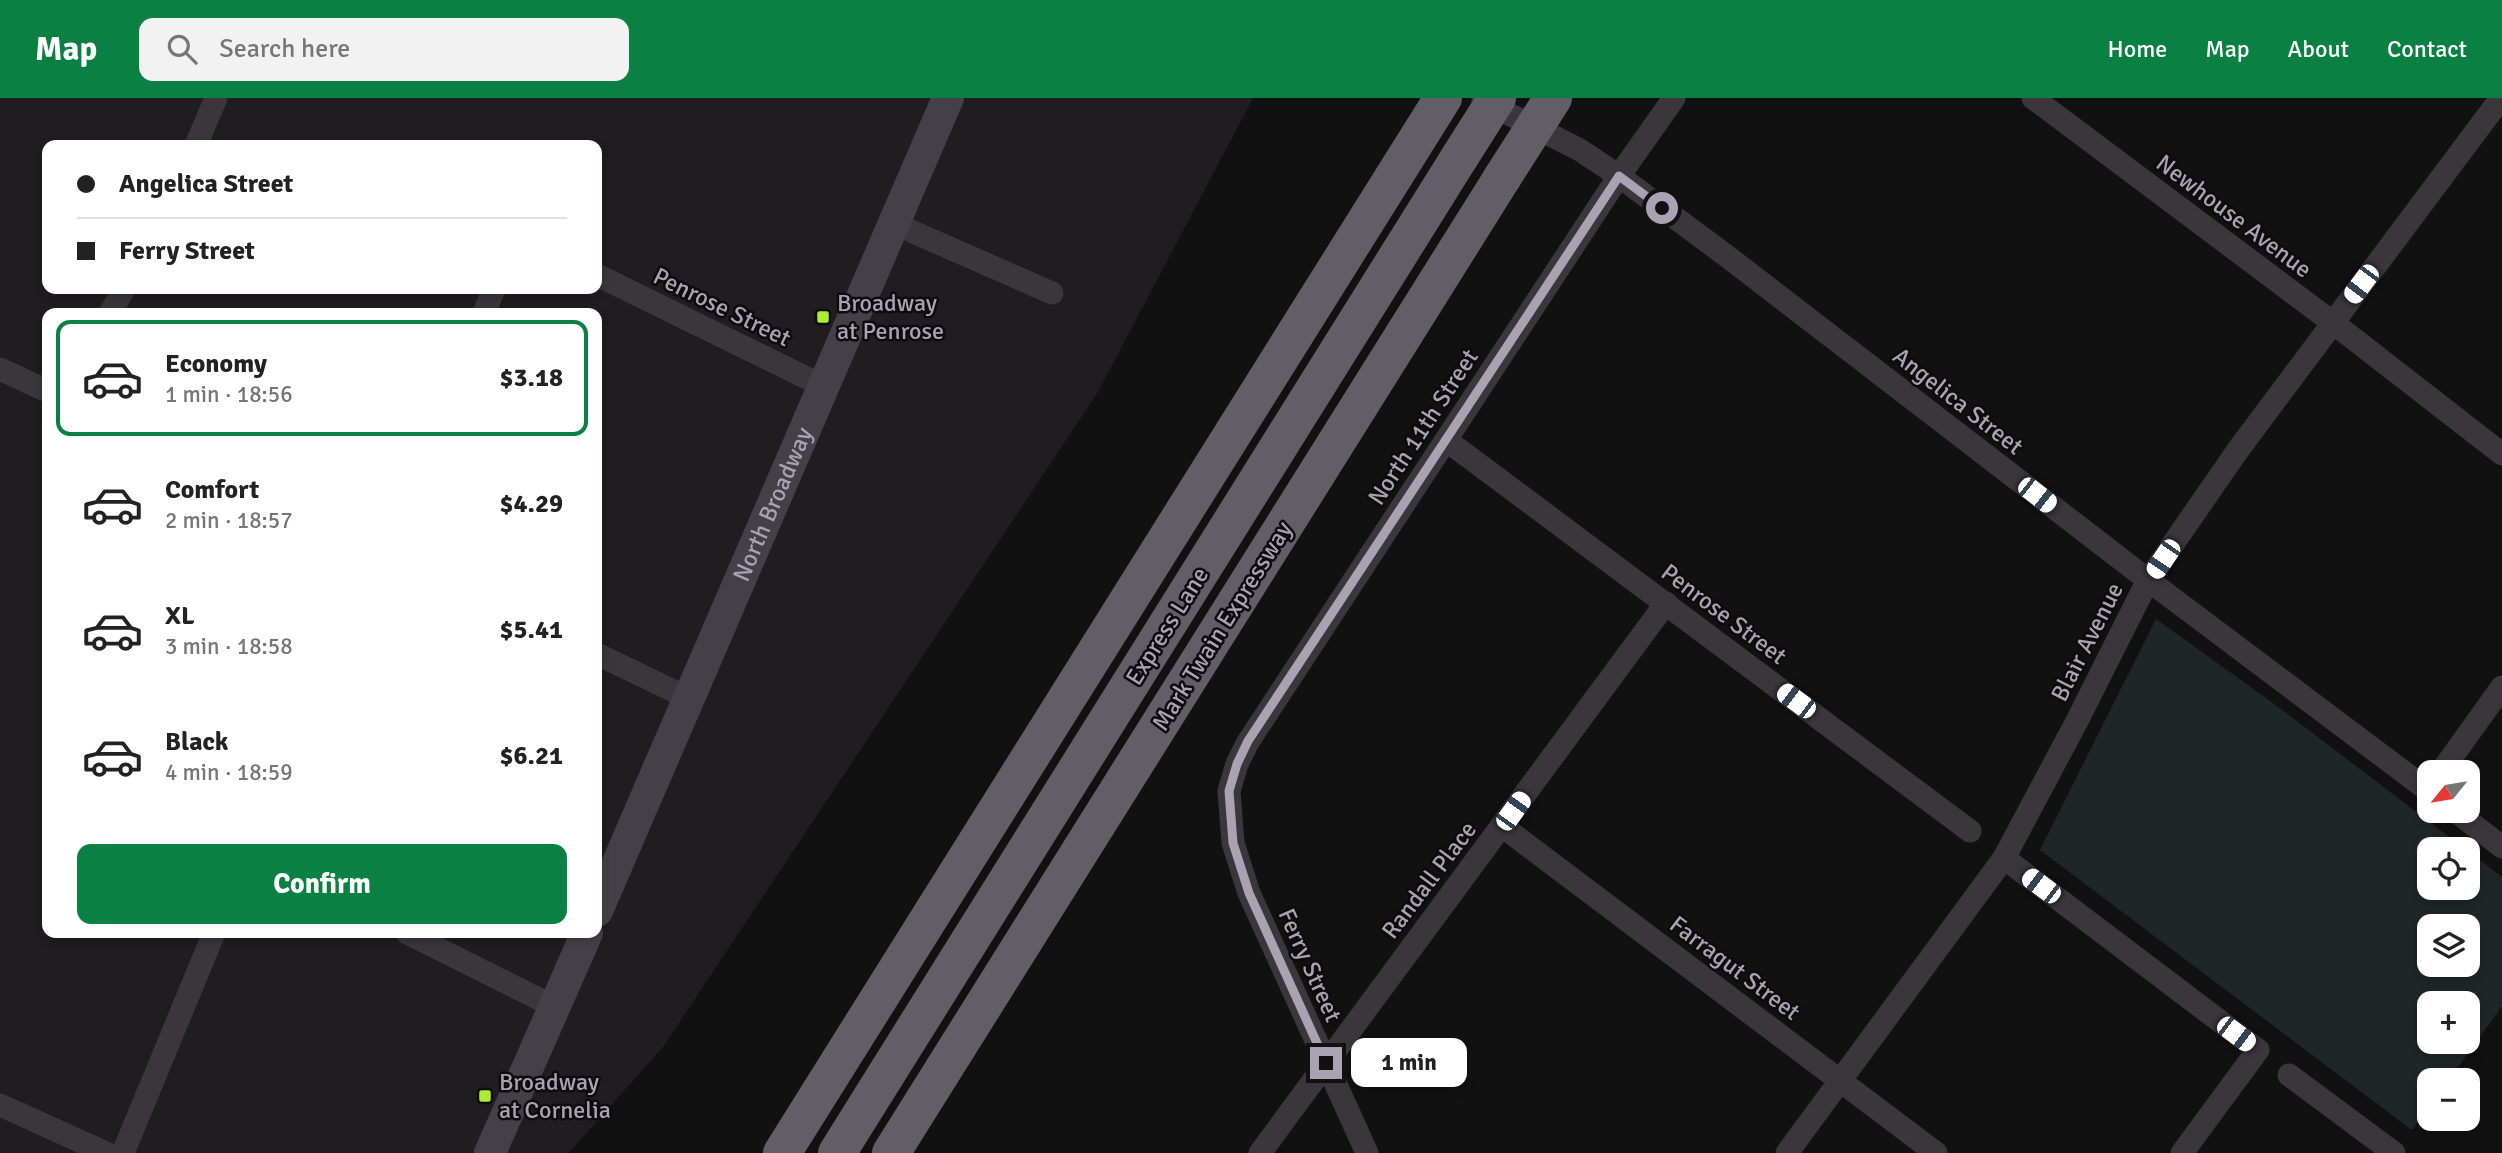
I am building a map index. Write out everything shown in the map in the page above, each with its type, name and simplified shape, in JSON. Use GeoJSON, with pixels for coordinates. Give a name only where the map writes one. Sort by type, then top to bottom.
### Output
{"type":"FeatureCollection","features":[{"type":"Feature","properties":{"kind":"highway"},"geometry":{"type":"LineString","coordinates":[[782,1153],[1443,98]]}},
{"type":"Feature","properties":{"kind":"highway","name":"Express Lane"},"geometry":{"type":"LineString","coordinates":[[837,1153],[1497,98]]}},
{"type":"Feature","properties":{"kind":"highway","name":"Mark Twain Expressway"},"geometry":{"type":"LineString","coordinates":[[891,1153],[1553,98]]}},
{"type":"Feature","properties":{"kind":"main road","name":"North Broadway"},"geometry":{"type":"LineString","coordinates":[[602,899],[948,98]]}},
{"type":"Feature","properties":{"kind":"main road"},"geometry":{"type":"LineString","coordinates":[[490,1153],[585,938]]}},
{"type":"Feature","properties":{"kind":"street"},"geometry":{"type":"LineString","coordinates":[[198,140],[216,98]]}},
{"type":"Feature","properties":{"kind":"street","name":"Angelica Street"},"geometry":{"type":"LineString","coordinates":[[1476,98],[1580,150],[1619,176],[2148,580],[2417,774]]}},
{"type":"Feature","properties":{"kind":"street","name":"North 11th Street"},"geometry":{"type":"LineString","coordinates":[[1229,791],[1237,764],[1248,741],[1619,176],[1674,98]]}},
{"type":"Feature","properties":{"kind":"street","name":"Newhouse Avenue"},"geometry":{"type":"LineString","coordinates":[[2033,98],[2502,454]]}},
{"type":"Feature","properties":{"kind":"street","name":"Blair Avenue"},"geometry":{"type":"LineString","coordinates":[[1787,1153],[2004,858],[2148,580],[2238,450],[2501,98]]}},
{"type":"Feature","properties":{"kind":"street"},"geometry":{"type":"LineString","coordinates":[[895,224],[1052,293]]}},
{"type":"Feature","properties":{"kind":"street","name":"Penrose Street"},"geometry":{"type":"LineString","coordinates":[[602,277],[823,386]]}},
{"type":"Feature","properties":{"kind":"street"},"geometry":{"type":"LineString","coordinates":[[0,369],[42,389]]}},
{"type":"Feature","properties":{"kind":"street","name":"Penrose Street"},"geometry":{"type":"LineString","coordinates":[[1446,440],[1970,831]]}},
{"type":"Feature","properties":{"kind":"street","name":"Randall Place"},"geometry":{"type":"LineString","coordinates":[[1260,1153],[1666,603]]}},
{"type":"Feature","properties":{"kind":"street"},"geometry":{"type":"LineString","coordinates":[[602,656],[688,698]]}},
{"type":"Feature","properties":{"kind":"street"},"geometry":{"type":"LineString","coordinates":[[2450,760],[2502,687]]}},
{"type":"Feature","properties":{"kind":"street","name":"Ferry Street"},"geometry":{"type":"LineString","coordinates":[[1229,791],[1233,843],[1249,893],[1367,1153]]}},
{"type":"Feature","properties":{"kind":"street"},"geometry":{"type":"LineString","coordinates":[[2471,823],[2502,847]]}},
{"type":"Feature","properties":{"kind":"street","name":"Farragut Street"},"geometry":{"type":"LineString","coordinates":[[1502,826],[1936,1153]]}},
{"type":"Feature","properties":{"kind":"street"},"geometry":{"type":"LineString","coordinates":[[2004,858],[2258,1050],[2182,1153]]}},
{"type":"Feature","properties":{"kind":"street"},"geometry":{"type":"LineString","coordinates":[[123,1153],[212,938]]}},
{"type":"Feature","properties":{"kind":"street"},"geometry":{"type":"LineString","coordinates":[[417,938],[555,1007]]}},
{"type":"Feature","properties":{"kind":"street"},"geometry":{"type":"LineString","coordinates":[[2289,1075],[2393,1153]]}},
{"type":"Feature","properties":{"kind":"street"},"geometry":{"type":"LineString","coordinates":[[0,1104],[106,1153]]}},
{"type":"Feature","properties":{"kind":"shaded area"},"geometry":{"type":"Polygon","coordinates":[[[0,98],[1253,98],[1098,392],[663,1047],[569,1153],[0,1153],[0,98]]]}},
{"type":"Feature","properties":{"kind":"shaded area"},"geometry":{"type":"Polygon","coordinates":[[[2156,619],[2277,706],[2417,812],[2417,823],[2431,823],[2449,837],[2417,837],[2417,900],[2480,900],[2480,860],[2502,877],[2502,1006],[2480,1037],[2480,991],[2417,991],[2417,1054],[2468,1054],[2458,1068],[2417,1068],[2417,1123],[2412,1130],[2040,850],[2156,619]]]}},
{"type":"Feature","properties":{"kind":"place","name":"Broadway at Penrose"},"geometry":{"type":"Point","coordinates":[823,317]}},
{"type":"Feature","properties":{"kind":"place","name":"Broadway at Cornelia"},"geometry":{"type":"Point","coordinates":[485,1096]}},
{"type":"Feature","properties":{"kind":"route"},"geometry":{"type":"LineString","coordinates":[[1326,1063],[1249,893],[1233,843],[1229,791],[1237,764],[1248,741],[1619,176],[1662,208]]}}]}
